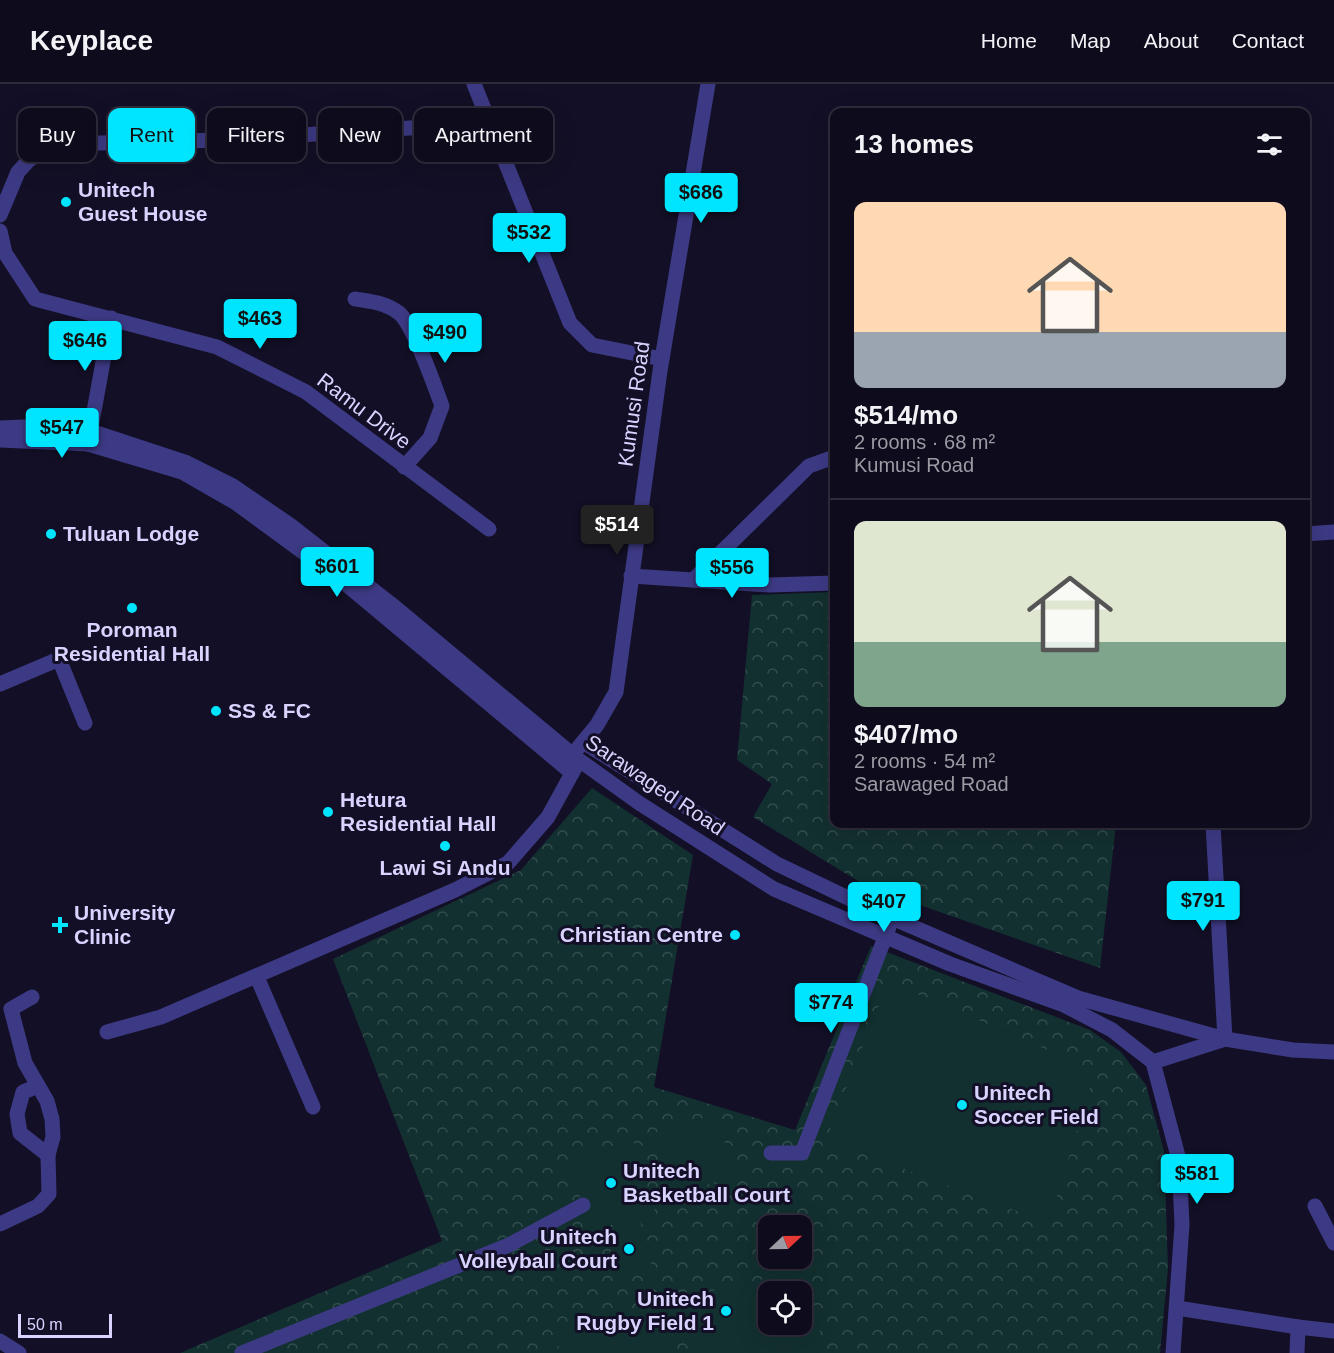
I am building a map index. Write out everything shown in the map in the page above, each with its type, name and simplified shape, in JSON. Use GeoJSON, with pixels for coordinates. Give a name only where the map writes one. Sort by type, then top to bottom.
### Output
{"type":"FeatureCollection","features":[{"type":"Feature","properties":{"kind":"street"},"geometry":{"type":"LineString","coordinates":[[474,84],[483,108]]}},
{"type":"Feature","properties":{"kind":"street","name":"Kumusi Road"},"geometry":{"type":"LineString","coordinates":[[107,1032],[161,1017],[455,890],[508,863],[548,817],[583,742],[597,725],[616,692],[662,359],[708,84]]}},
{"type":"Feature","properties":{"kind":"street"},"geometry":{"type":"LineString","coordinates":[[0,215],[18,172],[30,159],[60,144],[221,140],[414,128]]}},
{"type":"Feature","properties":{"kind":"street"},"geometry":{"type":"LineString","coordinates":[[504,162],[570,323],[592,345],[662,359]]}},
{"type":"Feature","properties":{"kind":"street","name":"Ramu Drive"},"geometry":{"type":"LineString","coordinates":[[0,231],[5,253],[35,299],[217,347],[306,392],[489,529]]}},
{"type":"Feature","properties":{"kind":"street"},"geometry":{"type":"LineString","coordinates":[[355,299],[377,301],[400,314],[428,365],[442,406],[430,438],[404,467]]}},
{"type":"Feature","properties":{"kind":"street"},"geometry":{"type":"LineString","coordinates":[[0,440],[89,438],[111,318]]}},
{"type":"Feature","properties":{"kind":"street","name":"Sarawaged Road"},"geometry":{"type":"LineString","coordinates":[[0,428],[89,438],[185,462],[233,486],[290,525],[396,608],[575,763],[774,889],[950,964],[1064,1005],[1112,1030],[1153,1062]]}},
{"type":"Feature","properties":{"kind":"street"},"geometry":{"type":"LineString","coordinates":[[693,580],[808,466],[830,460]]}},
{"type":"Feature","properties":{"kind":"street"},"geometry":{"type":"LineString","coordinates":[[1310,534],[1334,532]]}},
{"type":"Feature","properties":{"kind":"street"},"geometry":{"type":"LineString","coordinates":[[631,576],[770,585],[830,583]]}},
{"type":"Feature","properties":{"kind":"street"},"geometry":{"type":"LineString","coordinates":[[0,684],[59,659],[85,723]]}},
{"type":"Feature","properties":{"kind":"street"},"geometry":{"type":"LineString","coordinates":[[583,742],[777,864],[893,918],[1078,998],[1225,1039],[1293,1050],[1334,1052]]}},
{"type":"Feature","properties":{"kind":"street"},"geometry":{"type":"LineString","coordinates":[[1214,828],[1225,1039]]}},
{"type":"Feature","properties":{"kind":"street"},"geometry":{"type":"LineString","coordinates":[[771,1153],[802,1153],[893,918]]}},
{"type":"Feature","properties":{"kind":"street"},"geometry":{"type":"LineString","coordinates":[[257,977],[313,1107]]}},
{"type":"Feature","properties":{"kind":"street"},"geometry":{"type":"LineString","coordinates":[[0,1224],[38,1206],[49,1194],[48,1155],[53,1137],[52,1119],[47,1101],[25,1063],[6,1010],[32,997]]}},
{"type":"Feature","properties":{"kind":"street"},"geometry":{"type":"LineString","coordinates":[[1173,1353],[1182,1225],[1179,1160],[1153,1062],[1225,1039]]}},
{"type":"Feature","properties":{"kind":"street"},"geometry":{"type":"LineString","coordinates":[[38,1086],[23,1092],[16,1114],[20,1133],[48,1155]]}},
{"type":"Feature","properties":{"kind":"street"},"geometry":{"type":"LineString","coordinates":[[242,1353],[509,1245],[583,1205]]}},
{"type":"Feature","properties":{"kind":"street"},"geometry":{"type":"LineString","coordinates":[[1315,1206],[1334,1243]]}},
{"type":"Feature","properties":{"kind":"street"},"geometry":{"type":"LineString","coordinates":[[1177,1308],[1329,1333],[1334,1331]]}},
{"type":"Feature","properties":{"kind":"street"},"geometry":{"type":"LineString","coordinates":[[1297,1353],[1298,1327]]}},
{"type":"Feature","properties":{"kind":"street"},"geometry":{"type":"LineString","coordinates":[[0,1341],[19,1353]]}},
{"type":"Feature","properties":{"kind":"green space"},"geometry":{"type":"Polygon","coordinates":[[[830,592],[830,828],[1116,828],[1100,968],[868,887],[753,817],[772,784],[737,760],[752,595],[830,592]]]}},
{"type":"Feature","properties":{"kind":"green space"},"geometry":{"type":"Polygon","coordinates":[[[592,788],[693,855],[654,1087],[795,1130],[871,946],[1090,1030],[1121,1052],[1146,1085],[1164,1151],[1168,1269],[1160,1353],[180,1353],[442,1241],[333,959],[521,870],[592,788]]]}},
{"type":"Feature","properties":{"kind":"green space","name":"Unitech Soccer Field"},"geometry":{"type":"Polygon","coordinates":[[[888,982],[1095,1070],[1049,1223],[826,1140],[888,982]]]}},
{"type":"Feature","properties":{"kind":"green space"},"geometry":{"type":"Polygon","coordinates":[[[716,1114],[735,1176],[673,1195],[654,1133],[716,1114]]]}},
{"type":"Feature","properties":{"kind":"green space","name":"Unitech Basketball Court"},"geometry":{"type":"Polygon","coordinates":[[[633,1141],[655,1212],[591,1231],[569,1161],[633,1141]]]}},
{"type":"Feature","properties":{"kind":"green space","name":"Unitech Volleyball Court"},"geometry":{"type":"Polygon","coordinates":[[[640,1221],[652,1267],[618,1276],[605,1230],[640,1221]]]}},
{"type":"Feature","properties":{"kind":"green space","name":"Unitech Rugby Field 1"},"geometry":{"type":"Polygon","coordinates":[[[804,1270],[807,1281],[758,1281],[758,1335],[812,1335],[812,1302],[825,1353],[693,1353],[681,1298],[804,1270]]]}},
{"type":"Feature","properties":{"kind":"green space"},"geometry":{"type":"Polygon","coordinates":[[[665,1302],[677,1353],[560,1353],[554,1328],[665,1302]]]}},
{"type":"Feature","properties":{"kind":"place","name":"Unitech Guest House"},"geometry":{"type":"Point","coordinates":[66,202]}},
{"type":"Feature","properties":{"kind":"place","name":"Tuluan Lodge"},"geometry":{"type":"Point","coordinates":[51,534]}},
{"type":"Feature","properties":{"kind":"place","name":"Poroman Residential Hall"},"geometry":{"type":"Point","coordinates":[132,608]}},
{"type":"Feature","properties":{"kind":"place","name":"SS & FC"},"geometry":{"type":"Point","coordinates":[216,711]}},
{"type":"Feature","properties":{"kind":"place","name":"Hetura Residential Hall"},"geometry":{"type":"Point","coordinates":[328,812]}},
{"type":"Feature","properties":{"kind":"place","name":"Lawi Si Andu"},"geometry":{"type":"Point","coordinates":[445,846]}},
{"type":"Feature","properties":{"kind":"place","name":"University Clinic"},"geometry":{"type":"Point","coordinates":[60,925]}},
{"type":"Feature","properties":{"kind":"place","name":"Christian Centre"},"geometry":{"type":"Point","coordinates":[735,935]}},
{"type":"Feature","properties":{"kind":"place","name":"Unitech Soccer Field"},"geometry":{"type":"Point","coordinates":[962,1105]}},
{"type":"Feature","properties":{"kind":"place","name":"Unitech Basketball Court"},"geometry":{"type":"Point","coordinates":[611,1183]}},
{"type":"Feature","properties":{"kind":"place","name":"Unitech Volleyball Court"},"geometry":{"type":"Point","coordinates":[629,1249]}},
{"type":"Feature","properties":{"kind":"place","name":"Unitech Rugby Field 1"},"geometry":{"type":"Point","coordinates":[726,1311]}}]}
